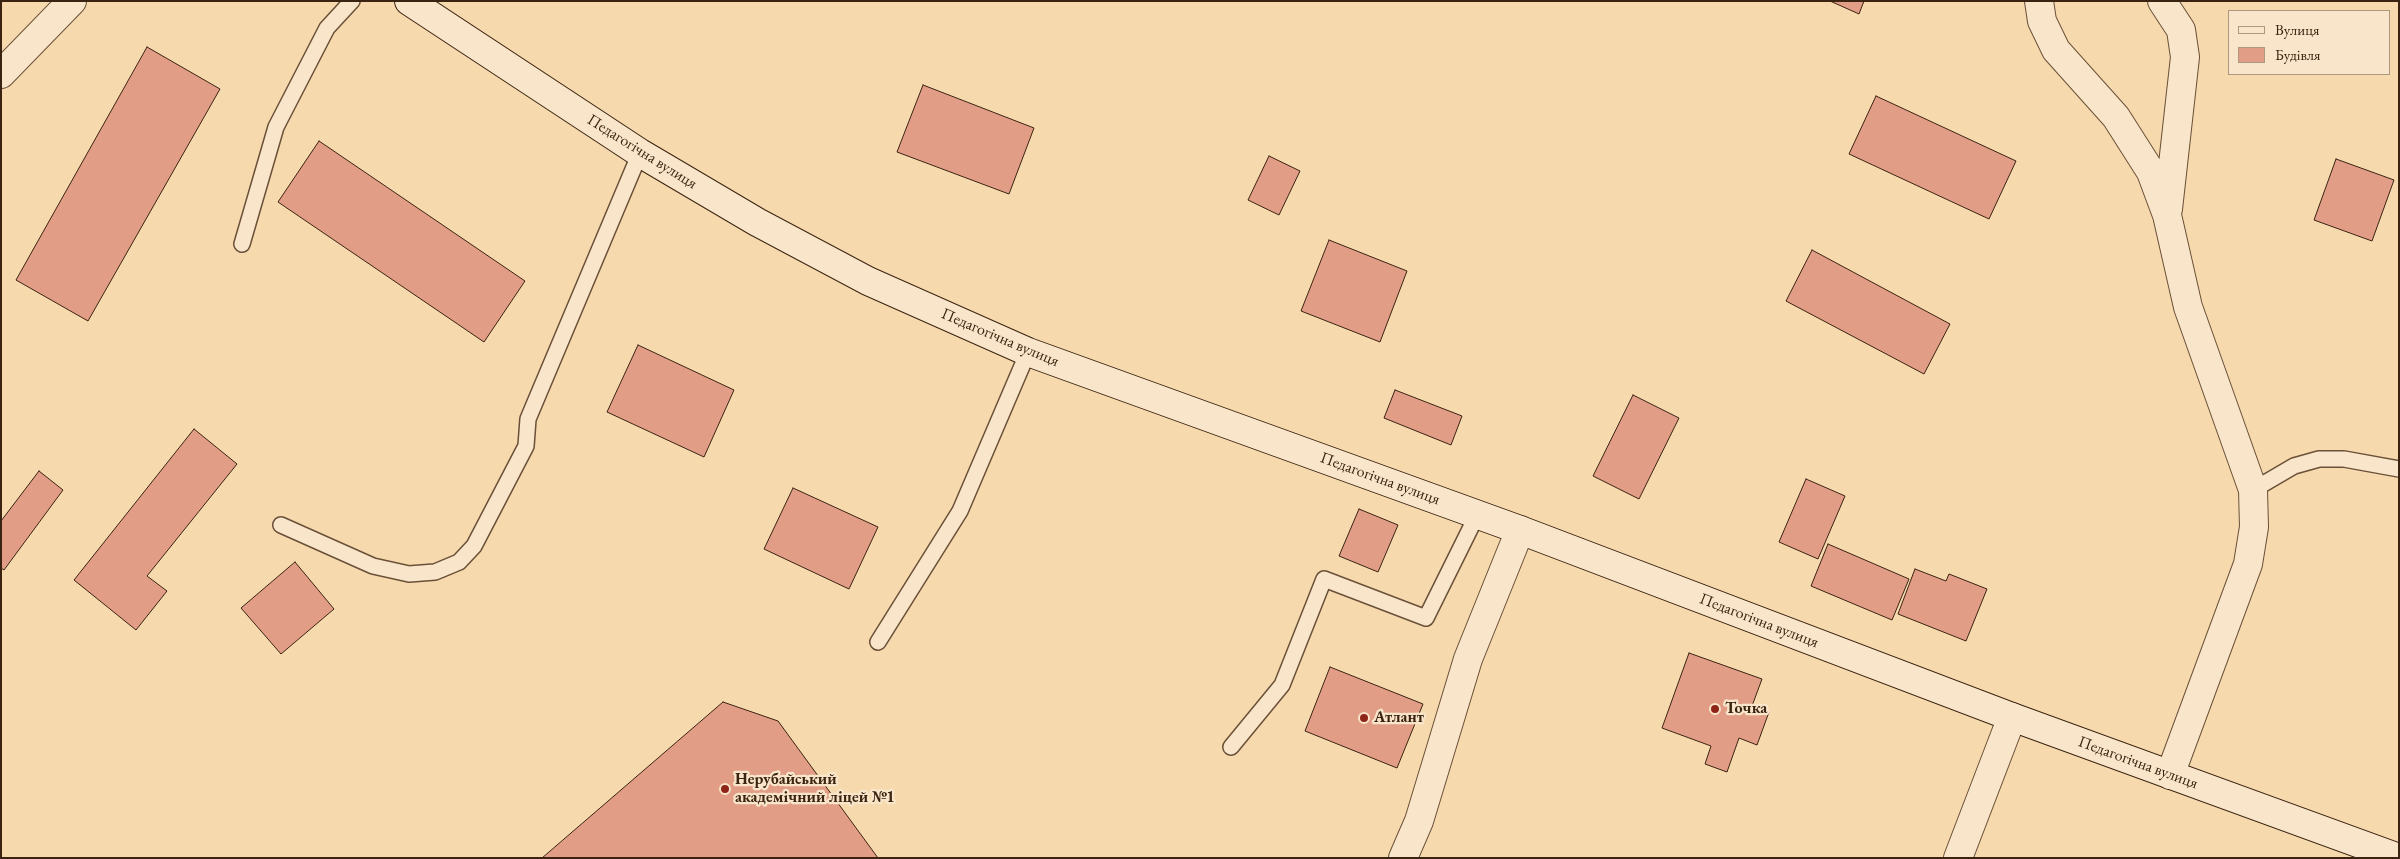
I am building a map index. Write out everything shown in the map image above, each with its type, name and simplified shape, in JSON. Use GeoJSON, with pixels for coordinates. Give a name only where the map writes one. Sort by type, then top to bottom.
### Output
{"type":"FeatureCollection","features":[{"type":"Feature","properties":{"kind":"street"},"geometry":{"type":"LineString","coordinates":[[1,74],[72,1]]}},
{"type":"Feature","properties":{"kind":"street","name":"Педагогічна вулиця"},"geometry":{"type":"LineString","coordinates":[[409,1],[640,152],[758,222],[868,282],[1028,352],[1520,530],[2012,717],[2399,858]]}},
{"type":"Feature","properties":{"kind":"street"},"geometry":{"type":"LineString","coordinates":[[2039,1],[2042,21],[2056,50],[2116,117],[2150,172],[2167,215],[2188,307],[2253,490],[2254,527],[2248,564],[2170,775]]}},
{"type":"Feature","properties":{"kind":"street"},"geometry":{"type":"LineString","coordinates":[[2162,1],[2181,30],[2185,57],[2167,215]]}},
{"type":"Feature","properties":{"kind":"street"},"geometry":{"type":"LineString","coordinates":[[1403,858],[1419,821],[1468,660],[1520,530]]}},
{"type":"Feature","properties":{"kind":"street"},"geometry":{"type":"LineString","coordinates":[[1958,858],[2012,717]]}},
{"type":"Feature","properties":{"kind":"lane"},"geometry":{"type":"LineString","coordinates":[[242,244],[276,127],[327,28],[352,1]]}},
{"type":"Feature","properties":{"kind":"lane"},"geometry":{"type":"LineString","coordinates":[[281,525],[373,566],[409,574],[435,572],[459,562],[464,557],[474,546],[526,446],[528,419],[640,152]]}},
{"type":"Feature","properties":{"kind":"lane"},"geometry":{"type":"LineString","coordinates":[[878,642],[960,511],[1028,352]]}},
{"type":"Feature","properties":{"kind":"lane"},"geometry":{"type":"LineString","coordinates":[[2253,490],[2294,466],[2320,459],[2344,459],[2399,469]]}},
{"type":"Feature","properties":{"kind":"lane"},"geometry":{"type":"LineString","coordinates":[[1231,747],[1282,685],[1324,579],[1426,618],[1477,515]]}},
{"type":"Feature","properties":{"kind":"building"},"geometry":{"type":"Polygon","coordinates":[[[1830,1],[1864,1],[1859,14],[1830,1]]]}},
{"type":"Feature","properties":{"kind":"building"},"geometry":{"type":"Polygon","coordinates":[[[147,47],[220,89],[88,321],[16,280],[147,47]]]}},
{"type":"Feature","properties":{"kind":"building"},"geometry":{"type":"Polygon","coordinates":[[[923,85],[1034,128],[1009,194],[897,152],[923,85]]]}},
{"type":"Feature","properties":{"kind":"building"},"geometry":{"type":"Polygon","coordinates":[[[1876,96],[2016,161],[1989,219],[1849,154],[1876,96]]]}},
{"type":"Feature","properties":{"kind":"building"},"geometry":{"type":"Polygon","coordinates":[[[319,141],[525,281],[484,342],[278,202],[319,141]]]}},
{"type":"Feature","properties":{"kind":"building"},"geometry":{"type":"Polygon","coordinates":[[[1269,156],[1300,171],[1279,215],[1248,200],[1269,156]]]}},
{"type":"Feature","properties":{"kind":"building"},"geometry":{"type":"Polygon","coordinates":[[[2336,159],[2394,180],[2372,241],[2314,220],[2336,159]]]}},
{"type":"Feature","properties":{"kind":"building"},"geometry":{"type":"Polygon","coordinates":[[[1329,240],[1407,271],[1380,342],[1301,311],[1329,240]]]}},
{"type":"Feature","properties":{"kind":"building"},"geometry":{"type":"Polygon","coordinates":[[[1812,250],[1950,324],[1924,374],[1786,301],[1812,250]]]}},
{"type":"Feature","properties":{"kind":"building"},"geometry":{"type":"Polygon","coordinates":[[[638,345],[734,390],[704,457],[607,412],[638,345]]]}},
{"type":"Feature","properties":{"kind":"building"},"geometry":{"type":"Polygon","coordinates":[[[1395,390],[1462,416],[1451,445],[1384,418],[1395,390]]]}},
{"type":"Feature","properties":{"kind":"building"},"geometry":{"type":"Polygon","coordinates":[[[1633,395],[1679,418],[1639,499],[1593,476],[1633,395]]]}},
{"type":"Feature","properties":{"kind":"building"},"geometry":{"type":"Polygon","coordinates":[[[194,429],[237,464],[147,576],[167,591],[136,630],[74,580],[194,429]]]}},
{"type":"Feature","properties":{"kind":"building"},"geometry":{"type":"Polygon","coordinates":[[[39,471],[63,490],[4,570],[1,568],[1,521],[39,471]]]}},
{"type":"Feature","properties":{"kind":"building"},"geometry":{"type":"Polygon","coordinates":[[[1806,479],[1845,496],[1818,559],[1779,542],[1806,479]]]}},
{"type":"Feature","properties":{"kind":"building"},"geometry":{"type":"Polygon","coordinates":[[[793,488],[878,527],[849,589],[764,549],[793,488]]]}},
{"type":"Feature","properties":{"kind":"building"},"geometry":{"type":"Polygon","coordinates":[[[1359,509],[1398,525],[1378,572],[1339,556],[1359,509]]]}},
{"type":"Feature","properties":{"kind":"building"},"geometry":{"type":"Polygon","coordinates":[[[1828,544],[1909,579],[1892,620],[1811,586],[1828,544]]]}},
{"type":"Feature","properties":{"kind":"building"},"geometry":{"type":"Polygon","coordinates":[[[295,562],[334,609],[281,654],[241,608],[295,562]]]}},
{"type":"Feature","properties":{"kind":"building"},"geometry":{"type":"Polygon","coordinates":[[[1915,569],[1946,581],[1949,574],[1987,589],[1966,641],[1898,614],[1915,569]]]}},
{"type":"Feature","properties":{"kind":"building","name":"Точка"},"geometry":{"type":"Polygon","coordinates":[[[1689,653],[1762,679],[1752,706],[1769,712],[1757,745],[1739,738],[1727,772],[1705,764],[1711,746],[1662,728],[1689,653]]]}},
{"type":"Feature","properties":{"kind":"building","name":"Атлант"},"geometry":{"type":"Polygon","coordinates":[[[1330,667],[1423,704],[1397,768],[1305,731],[1330,667]]]}},
{"type":"Feature","properties":{"kind":"building","name":"Нерубайський академічний ліцей №1"},"geometry":{"type":"Polygon","coordinates":[[[723,702],[778,721],[878,858],[542,858],[723,702]]]}},
{"type":"Feature","properties":{"kind":"place","name":"Точка"},"geometry":{"type":"Point","coordinates":[1715,709]}},
{"type":"Feature","properties":{"kind":"place","name":"Атлант"},"geometry":{"type":"Point","coordinates":[1364,718]}},
{"type":"Feature","properties":{"kind":"place","name":"Нерубайський академічний ліцей №1"},"geometry":{"type":"Point","coordinates":[725,789]}}]}
